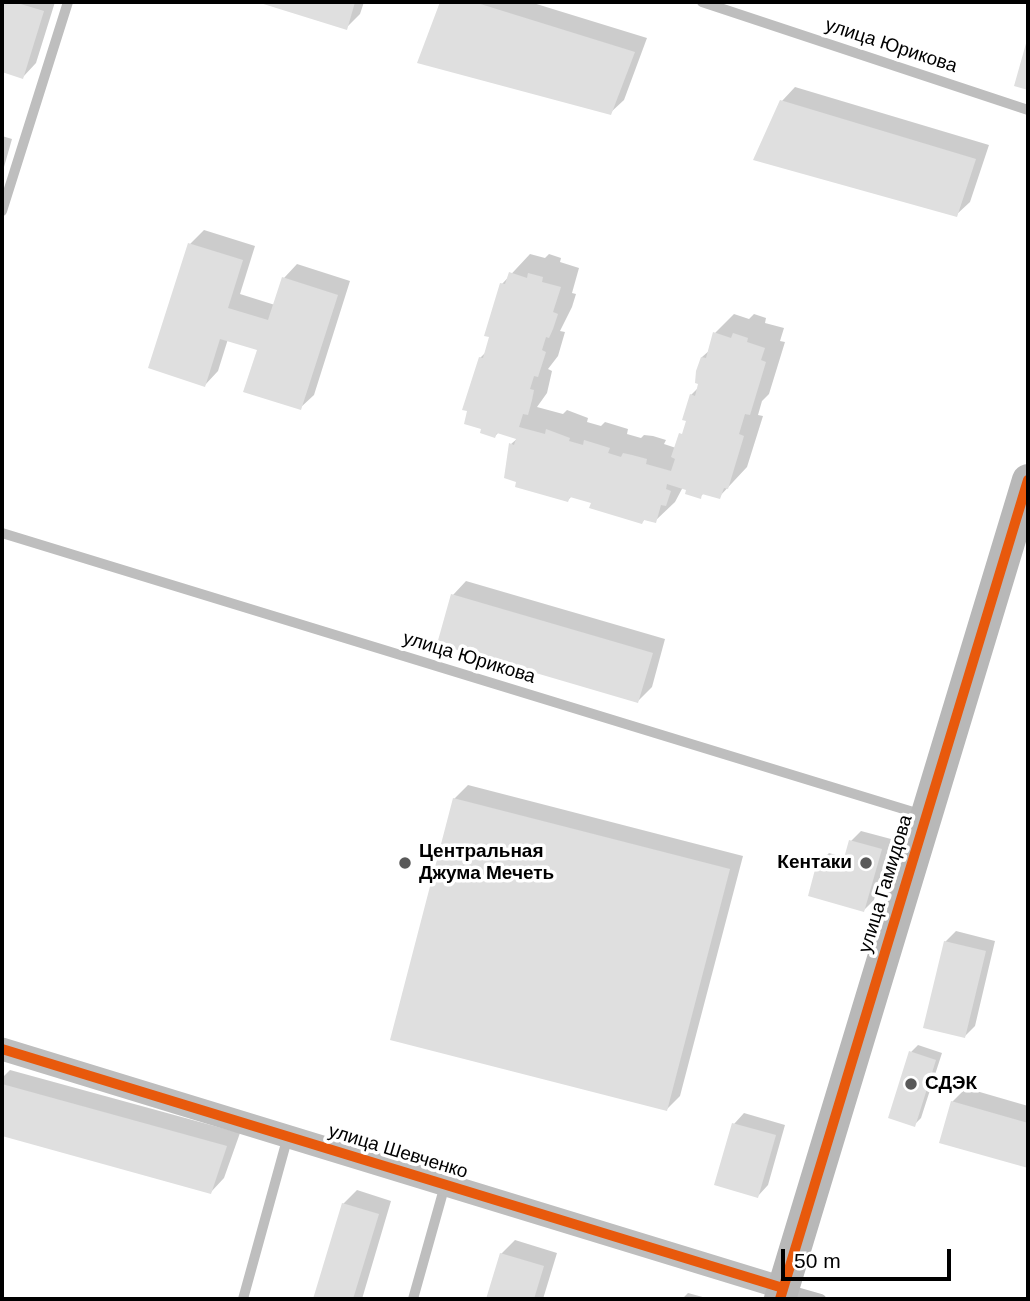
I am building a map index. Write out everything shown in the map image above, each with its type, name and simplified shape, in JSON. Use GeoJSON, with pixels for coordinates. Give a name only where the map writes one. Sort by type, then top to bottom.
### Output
{"type":"FeatureCollection","features":[{"type":"Feature","properties":{"kind":"street","name":"улица Гамидова"},"geometry":{"type":"LineString","coordinates":[[782,1294],[1028,480]]}},
{"type":"Feature","properties":{"kind":"street","name":"улица Шевченко"},"geometry":{"type":"LineString","coordinates":[[2,1049],[445,1185],[782,1294]]}},
{"type":"Feature","properties":{"kind":"lane"},"geometry":{"type":"LineString","coordinates":[[2,211],[68,2]]}},
{"type":"Feature","properties":{"kind":"lane","name":"улица Юрикова"},"geometry":{"type":"LineString","coordinates":[[702,2],[1028,110]]}},
{"type":"Feature","properties":{"kind":"lane","name":"улица Юрикова"},"geometry":{"type":"LineString","coordinates":[[2,533],[925,816]]}},
{"type":"Feature","properties":{"kind":"lane"},"geometry":{"type":"LineString","coordinates":[[243,1299],[288,1136]]}},
{"type":"Feature","properties":{"kind":"lane"},"geometry":{"type":"LineString","coordinates":[[413,1299],[445,1185]]}},
{"type":"Feature","properties":{"kind":"lane","name":"улица Шевченко"},"geometry":{"type":"LineString","coordinates":[[782,1294],[821,1299]]}},
{"type":"Feature","properties":{"kind":"building"},"geometry":{"type":"Polygon","coordinates":[[[2,2],[14,2],[44,11],[23,79],[2,72],[2,2]]]}},
{"type":"Feature","properties":{"kind":"building"},"geometry":{"type":"Polygon","coordinates":[[[257,2],[355,2],[347,30],[257,2]]]}},
{"type":"Feature","properties":{"kind":"building"},"geometry":{"type":"Polygon","coordinates":[[[440,2],[474,2],[635,52],[611,115],[417,63],[440,2]]]}},
{"type":"Feature","properties":{"kind":"building"},"geometry":{"type":"Polygon","coordinates":[[[1028,40],[1028,90],[1014,86],[1028,40]]]}},
{"type":"Feature","properties":{"kind":"building"},"geometry":{"type":"Polygon","coordinates":[[[780,100],[976,159],[957,217],[753,160],[780,100]]]}},
{"type":"Feature","properties":{"kind":"building"},"geometry":{"type":"Polygon","coordinates":[[[188,243],[243,260],[228,308],[268,320],[282,277],[338,295],[301,410],[243,392],[257,350],[220,339],[205,387],[148,368],[188,243]]]}},
{"type":"Feature","properties":{"kind":"building"},"geometry":{"type":"Polygon","coordinates":[[[509,272],[527,278],[528,273],[543,277],[542,282],[561,287],[553,312],[558,314],[549,338],[546,337],[542,350],[546,352],[538,377],[534,376],[530,389],[534,390],[528,415],[523,414],[519,427],[545,434],[546,429],[583,445],[584,440],[610,448],[608,453],[621,457],[623,453],[647,459],[646,464],[671,471],[675,459],[671,457],[686,421],[682,420],[690,394],[695,396],[698,384],[695,383],[696,371],[701,357],[706,358],[713,332],[731,338],[733,333],[748,338],[747,342],[765,348],[761,360],[766,362],[750,415],[745,414],[739,434],[744,436],[728,489],[724,488],[720,499],[702,494],[701,499],[685,494],[686,490],[667,484],[666,489],[671,491],[666,506],[661,505],[656,523],[644,520],[642,524],[589,508],[591,503],[570,497],[568,502],[515,487],[516,482],[504,478],[509,443],[514,445],[516,439],[497,433],[495,438],[480,433],[481,429],[464,424],[467,411],[462,410],[479,357],[483,358],[489,337],[484,336],[500,283],[505,284],[509,272]]]}},
{"type":"Feature","properties":{"kind":"building"},"geometry":{"type":"Polygon","coordinates":[[[451,594],[653,653],[638,703],[437,644],[451,594]]]}},
{"type":"Feature","properties":{"kind":"building"},"geometry":{"type":"Polygon","coordinates":[[[453,798],[730,869],[667,1111],[390,1040],[453,798]]]}},
{"type":"Feature","properties":{"kind":"building"},"geometry":{"type":"Polygon","coordinates":[[[849,840],[882,849],[864,912],[808,896],[817,862],[841,869],[849,840]]]}},
{"type":"Feature","properties":{"kind":"building"},"geometry":{"type":"Polygon","coordinates":[[[944,941],[986,951],[965,1038],[923,1028],[944,941]]]}},
{"type":"Feature","properties":{"kind":"building"},"geometry":{"type":"Polygon","coordinates":[[[909,1051],[936,1060],[915,1127],[888,1118],[909,1051]]]}},
{"type":"Feature","properties":{"kind":"building"},"geometry":{"type":"Polygon","coordinates":[[[2,1084],[227,1146],[211,1194],[2,1136],[2,1084]]]}},
{"type":"Feature","properties":{"kind":"building"},"geometry":{"type":"Polygon","coordinates":[[[951,1101],[1028,1123],[1028,1168],[939,1143],[951,1101]]]}},
{"type":"Feature","properties":{"kind":"building"},"geometry":{"type":"Polygon","coordinates":[[[732,1123],[776,1135],[758,1198],[714,1185],[732,1123]]]}},
{"type":"Feature","properties":{"kind":"building"},"geometry":{"type":"Polygon","coordinates":[[[342,1203],[379,1214],[353,1299],[313,1299],[342,1203]]]}},
{"type":"Feature","properties":{"kind":"building"},"geometry":{"type":"Polygon","coordinates":[[[500,1253],[544,1266],[534,1299],[486,1299],[500,1253]]]}},
{"type":"Feature","properties":{"kind":"cycle path"},"geometry":{"type":"LineString","coordinates":[[780,1299],[1028,480]]}},
{"type":"Feature","properties":{"kind":"cycle path"},"geometry":{"type":"LineString","coordinates":[[2,1049],[783,1288]]}},
{"type":"Feature","properties":{"kind":"place","name":"Центральная Джума Мечеть"},"geometry":{"type":"Point","coordinates":[405,863]}},
{"type":"Feature","properties":{"kind":"place","name":"Кентаки"},"geometry":{"type":"Point","coordinates":[866,863]}},
{"type":"Feature","properties":{"kind":"place","name":"СДЭК"},"geometry":{"type":"Point","coordinates":[911,1084]}}]}
